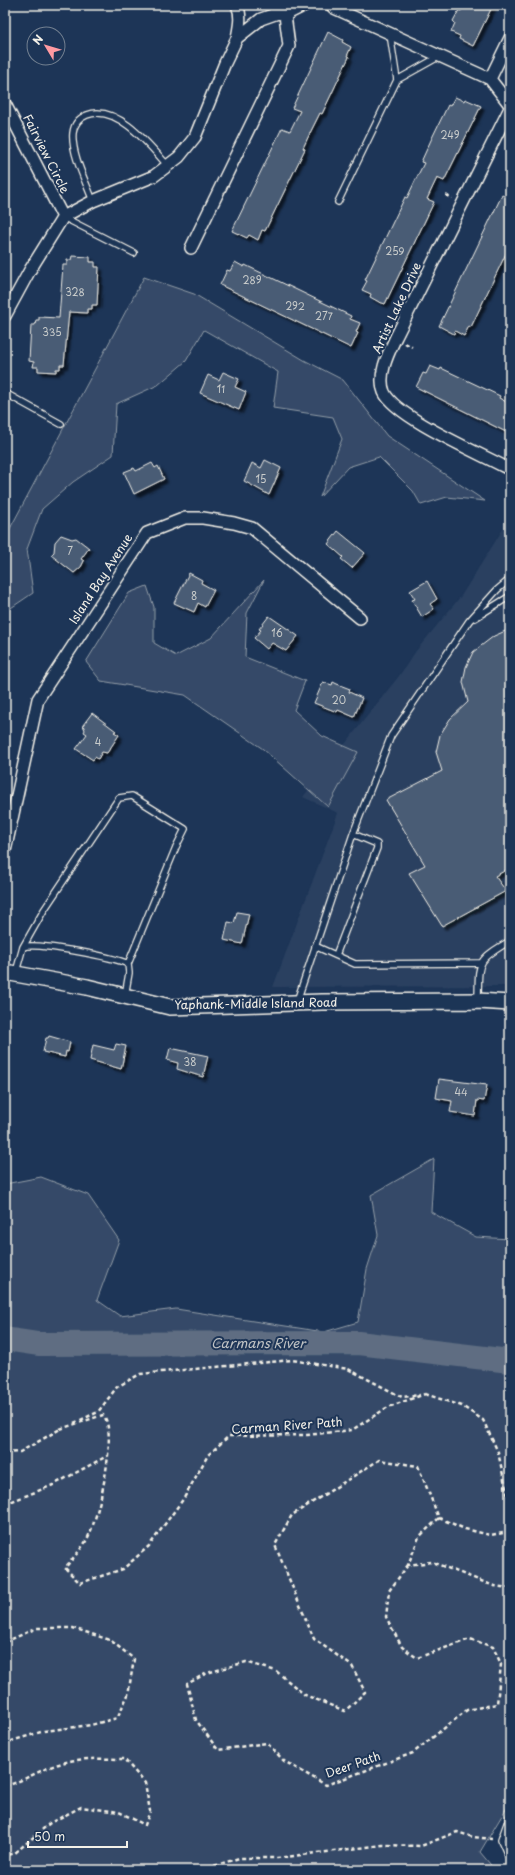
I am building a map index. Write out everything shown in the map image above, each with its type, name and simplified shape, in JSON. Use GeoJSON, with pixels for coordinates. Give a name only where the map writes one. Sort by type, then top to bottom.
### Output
{"type":"FeatureCollection","features":[{"type":"Feature","properties":{"kind":"main road","name":"Yaphank-Middle Island Road"},"geometry":{"type":"LineString","coordinates":[[10,973],[125,996],[170,1007],[297,1003],[478,1001],[510,1003]]}},
{"type":"Feature","properties":{"kind":"street"},"geometry":{"type":"LineString","coordinates":[[5,316],[30,270],[63,216],[93,201],[154,176],[179,157],[194,137],[237,38],[240,22],[237,5]]}},
{"type":"Feature","properties":{"kind":"street"},"geometry":{"type":"LineString","coordinates":[[237,38],[261,19],[279,11],[305,5]]}},
{"type":"Feature","properties":{"kind":"street"},"geometry":{"type":"LineString","coordinates":[[331,5],[334,8],[490,79],[510,105]]}},
{"type":"Feature","properties":{"kind":"street"},"geometry":{"type":"LineString","coordinates":[[191,248],[289,46],[279,11]]}},
{"type":"Feature","properties":{"kind":"street"},"geometry":{"type":"LineString","coordinates":[[490,79],[510,38]]}},
{"type":"Feature","properties":{"kind":"street","name":"Fairview Circle"},"geometry":{"type":"LineString","coordinates":[[5,104],[63,216]]}},
{"type":"Feature","properties":{"kind":"street","name":"Artist Lake Drive"},"geometry":{"type":"LineString","coordinates":[[505,467],[422,424],[396,407],[384,392],[381,376],[394,341],[510,108]]}},
{"type":"Feature","properties":{"kind":"street","name":"Island Bay Avenue"},"geometry":{"type":"LineString","coordinates":[[5,851],[38,699],[146,533],[185,518],[203,518],[234,523],[252,528],[360,618]]}},
{"type":"Feature","properties":{"kind":"lane"},"geometry":{"type":"LineString","coordinates":[[338,202],[397,80],[390,34]]}},
{"type":"Feature","properties":{"kind":"lane"},"geometry":{"type":"LineString","coordinates":[[397,80],[440,56]]}},
{"type":"Feature","properties":{"kind":"lane"},"geometry":{"type":"LineString","coordinates":[[93,201],[78,161],[73,135],[75,125],[82,117],[92,113],[108,115],[121,121],[135,130],[168,166]]}},
{"type":"Feature","properties":{"kind":"lane"},"geometry":{"type":"LineString","coordinates":[[63,216],[134,253]]}},
{"type":"Feature","properties":{"kind":"lane"},"geometry":{"type":"LineString","coordinates":[[5,393],[61,424]]}},
{"type":"Feature","properties":{"kind":"lane"},"geometry":{"type":"LineString","coordinates":[[297,1003],[353,834],[391,736],[469,621],[497,590],[510,579]]}},
{"type":"Feature","properties":{"kind":"lane"},"geometry":{"type":"LineString","coordinates":[[469,621],[510,596]]}},
{"type":"Feature","properties":{"kind":"lane"},"geometry":{"type":"LineString","coordinates":[[10,973],[23,946],[44,910],[119,798],[132,796],[185,829],[176,847],[128,964],[129,973],[125,996]]}},
{"type":"Feature","properties":{"kind":"lane"},"geometry":{"type":"LineString","coordinates":[[336,955],[377,848],[377,844],[353,834]]}},
{"type":"Feature","properties":{"kind":"lane"},"geometry":{"type":"LineString","coordinates":[[478,1001],[480,963],[488,954],[510,941]]}},
{"type":"Feature","properties":{"kind":"lane"},"geometry":{"type":"LineString","coordinates":[[23,946],[30,944],[46,946],[128,964]]}},
{"type":"Feature","properties":{"kind":"lane"},"geometry":{"type":"LineString","coordinates":[[316,946],[354,964],[480,963]]}},
{"type":"Feature","properties":{"kind":"lane"},"geometry":{"type":"LineString","coordinates":[[510,1815],[501,1840],[510,1860]]}},
{"type":"Feature","properties":{"kind":"path"},"geometry":{"type":"LineString","coordinates":[[5,1453],[20,1452],[60,1429],[98,1412],[117,1388],[140,1374],[292,1360],[348,1369],[402,1397],[425,1394],[462,1406],[483,1420],[498,1452],[510,1507]]}},
{"type":"Feature","properties":{"kind":"path","name":"Carman River Path"},"geometry":{"type":"LineString","coordinates":[[60,1429],[103,1415],[107,1419],[109,1430],[107,1469],[98,1508],[86,1541],[65,1568],[80,1583],[123,1569],[149,1546],[184,1498],[208,1455],[230,1436],[307,1434],[352,1430],[388,1407],[425,1394]]}},
{"type":"Feature","properties":{"kind":"path"},"geometry":{"type":"LineString","coordinates":[[5,1504],[53,1485],[107,1456]]}},
{"type":"Feature","properties":{"kind":"path","name":"Deer Path"},"geometry":{"type":"LineString","coordinates":[[408,1565],[390,1591],[386,1617],[402,1647],[417,1658],[470,1639],[493,1648],[501,1664],[497,1704],[467,1710],[413,1753],[326,1785],[284,1761],[267,1743],[218,1750],[196,1720],[187,1684],[207,1673],[246,1662],[276,1671],[305,1695],[345,1711],[365,1692],[352,1666],[314,1639],[274,1545],[292,1514],[379,1460],[418,1466],[439,1518]]}},
{"type":"Feature","properties":{"kind":"path"},"geometry":{"type":"LineString","coordinates":[[408,1565],[420,1537],[439,1518],[465,1528],[490,1535],[510,1532]]}},
{"type":"Feature","properties":{"kind":"path"},"geometry":{"type":"LineString","coordinates":[[408,1565],[432,1562],[494,1586],[510,1588]]}},
{"type":"Feature","properties":{"kind":"path"},"geometry":{"type":"LineString","coordinates":[[5,1642],[37,1628],[73,1628],[110,1640],[134,1659],[128,1695],[117,1718],[91,1725],[44,1731],[5,1743]]}},
{"type":"Feature","properties":{"kind":"path"},"geometry":{"type":"LineString","coordinates":[[5,1786],[19,1782],[60,1763],[94,1759],[124,1759],[145,1783],[150,1811],[145,1825],[119,1812],[81,1807],[50,1823],[15,1853],[5,1856]]}},
{"type":"Feature","properties":{"kind":"path"},"geometry":{"type":"LineString","coordinates":[[201,1870],[240,1858],[277,1858],[383,1845],[421,1846],[457,1832],[473,1837],[501,1840]]}},
{"type":"Feature","properties":{"kind":"shaded area"},"geometry":{"type":"Polygon","coordinates":[[[144,277],[194,294],[304,360],[343,380],[387,436],[485,501],[447,497],[421,505],[413,491],[379,457],[348,467],[320,497],[342,439],[333,417],[273,408],[278,372],[204,330],[186,361],[158,385],[116,404],[113,455],[73,482],[42,509],[27,549],[33,593],[5,612],[5,538],[144,277]]]}},
{"type":"Feature","properties":{"kind":"shaded area"},"geometry":{"type":"Polygon","coordinates":[[[510,518],[510,986],[273,987],[338,813],[303,797],[399,676],[416,651],[461,596],[510,518]]]}},
{"type":"Feature","properties":{"kind":"shaded area"},"geometry":{"type":"Polygon","coordinates":[[[264,580],[247,613],[245,657],[305,681],[294,710],[322,736],[358,752],[328,807],[263,749],[185,695],[101,681],[86,662],[129,593],[147,586],[154,607],[154,643],[176,656],[211,638],[264,580]]]}},
{"type":"Feature","properties":{"kind":"shaded area"},"geometry":{"type":"Polygon","coordinates":[[[434,1159],[431,1212],[476,1237],[510,1239],[510,1802],[480,1852],[495,1870],[5,1870],[5,1184],[41,1177],[88,1195],[119,1240],[97,1300],[120,1316],[176,1309],[324,1332],[358,1322],[367,1269],[378,1235],[371,1195],[434,1159]]]}},
{"type":"Feature","properties":{"kind":"building"},"geometry":{"type":"Polygon","coordinates":[[[464,5],[493,5],[473,46],[459,39],[460,36],[451,32],[455,23],[453,21],[459,10],[461,11],[464,5]]]}},
{"type":"Feature","properties":{"kind":"building"},"geometry":{"type":"Polygon","coordinates":[[[328,32],[343,40],[342,42],[351,47],[347,56],[349,57],[322,114],[320,113],[311,131],[303,148],[305,149],[265,231],[262,230],[258,240],[249,235],[247,238],[232,231],[282,128],[290,131],[300,111],[292,108],[328,32]]]}},
{"type":"Feature","properties":{"kind":"building"},"geometry":{"type":"Polygon","coordinates":[[[455,97],[464,101],[465,99],[481,106],[444,181],[437,178],[427,199],[434,202],[385,304],[379,302],[370,297],[371,294],[362,290],[367,281],[365,280],[405,197],[407,198],[424,163],[421,162],[448,105],[450,106],[455,97]]]}},
{"type":"Feature","properties":{"kind":"building"},"geometry":{"type":"Polygon","coordinates":[[[502,195],[510,199],[510,245],[471,327],[469,326],[464,336],[455,331],[454,334],[439,326],[502,195]]]}},
{"type":"Feature","properties":{"kind":"building"},"geometry":{"type":"Polygon","coordinates":[[[72,256],[90,257],[90,262],[95,262],[95,267],[99,267],[97,305],[92,305],[92,309],[87,309],[87,313],[69,312],[64,365],[60,365],[60,369],[56,369],[56,372],[38,371],[38,367],[33,367],[34,362],[29,361],[31,325],[35,325],[36,320],[39,320],[39,317],[59,318],[63,265],[67,265],[67,260],[71,260],[72,256]]]}},
{"type":"Feature","properties":{"kind":"building"},"geometry":{"type":"Polygon","coordinates":[[[235,262],[244,267],[245,265],[351,316],[350,319],[360,323],[356,332],[358,333],[351,348],[220,285],[227,270],[230,271],[235,262]]]}},
{"type":"Feature","properties":{"kind":"building"},"geometry":{"type":"Polygon","coordinates":[[[430,366],[440,370],[441,368],[500,396],[499,398],[510,404],[510,434],[416,387],[423,373],[426,374],[430,366]]]}},
{"type":"Feature","properties":{"kind":"building"},"geometry":{"type":"Polygon","coordinates":[[[223,372],[239,379],[235,387],[246,392],[239,410],[200,393],[208,375],[219,380],[223,372]]]}},
{"type":"Feature","properties":{"kind":"building"},"geometry":{"type":"Polygon","coordinates":[[[265,460],[281,468],[269,495],[244,481],[252,463],[261,468],[265,460]]]}},
{"type":"Feature","properties":{"kind":"building"},"geometry":{"type":"Polygon","coordinates":[[[152,463],[155,468],[158,466],[164,479],[134,494],[124,472],[134,468],[136,471],[152,463]]]}},
{"type":"Feature","properties":{"kind":"building"},"geometry":{"type":"Polygon","coordinates":[[[338,531],[365,553],[352,568],[341,559],[343,557],[328,544],[338,531]]]}},
{"type":"Feature","properties":{"kind":"building"},"geometry":{"type":"Polygon","coordinates":[[[61,535],[72,539],[76,538],[89,548],[81,559],[84,561],[81,567],[74,573],[51,555],[54,552],[55,542],[61,535]]]}},
{"type":"Feature","properties":{"kind":"building"},"geometry":{"type":"Polygon","coordinates":[[[189,573],[202,580],[201,583],[214,590],[205,607],[198,603],[194,612],[174,603],[189,573]]]}},
{"type":"Feature","properties":{"kind":"building"},"geometry":{"type":"Polygon","coordinates":[[[427,581],[437,599],[430,604],[434,609],[422,617],[412,600],[415,599],[410,591],[427,581]]]}},
{"type":"Feature","properties":{"kind":"building"},"geometry":{"type":"Polygon","coordinates":[[[269,616],[298,636],[286,651],[272,643],[267,649],[254,638],[261,630],[259,629],[269,616]]]}},
{"type":"Feature","properties":{"kind":"building"},"geometry":{"type":"Polygon","coordinates":[[[510,629],[510,868],[495,876],[506,891],[442,926],[409,873],[425,865],[386,800],[442,771],[436,752],[440,735],[450,719],[468,702],[463,682],[466,667],[473,652],[494,636],[510,629]]]}},
{"type":"Feature","properties":{"kind":"building"},"geometry":{"type":"Polygon","coordinates":[[[323,682],[332,685],[333,682],[350,689],[349,692],[362,698],[354,717],[338,710],[337,712],[314,703],[323,682]]]}},
{"type":"Feature","properties":{"kind":"building"},"geometry":{"type":"Polygon","coordinates":[[[92,713],[116,731],[114,732],[119,735],[107,753],[102,752],[98,759],[95,757],[93,760],[76,749],[87,734],[84,732],[85,730],[83,725],[92,713]]]}},
{"type":"Feature","properties":{"kind":"building"},"geometry":{"type":"Polygon","coordinates":[[[237,912],[249,914],[242,944],[224,940],[228,922],[234,923],[237,912]]]}},
{"type":"Feature","properties":{"kind":"building"},"geometry":{"type":"Polygon","coordinates":[[[49,1036],[70,1042],[68,1052],[66,1051],[65,1057],[43,1052],[46,1038],[49,1036]]]}},
{"type":"Feature","properties":{"kind":"building"},"geometry":{"type":"Polygon","coordinates":[[[116,1044],[126,1046],[121,1069],[90,1060],[93,1045],[114,1050],[116,1044]]]}},
{"type":"Feature","properties":{"kind":"building"},"geometry":{"type":"Polygon","coordinates":[[[170,1048],[208,1056],[203,1077],[177,1069],[178,1063],[167,1060],[170,1048]]]}},
{"type":"Feature","properties":{"kind":"building"},"geometry":{"type":"Polygon","coordinates":[[[439,1079],[487,1085],[484,1101],[477,1100],[475,1116],[450,1112],[452,1101],[436,1098],[439,1079]]]}},
{"type":"Feature","properties":{"kind":"waterway","name":"Carmans River"},"geometry":{"type":"LineString","coordinates":[[5,1339],[38,1344],[358,1343],[510,1361]]}}]}
